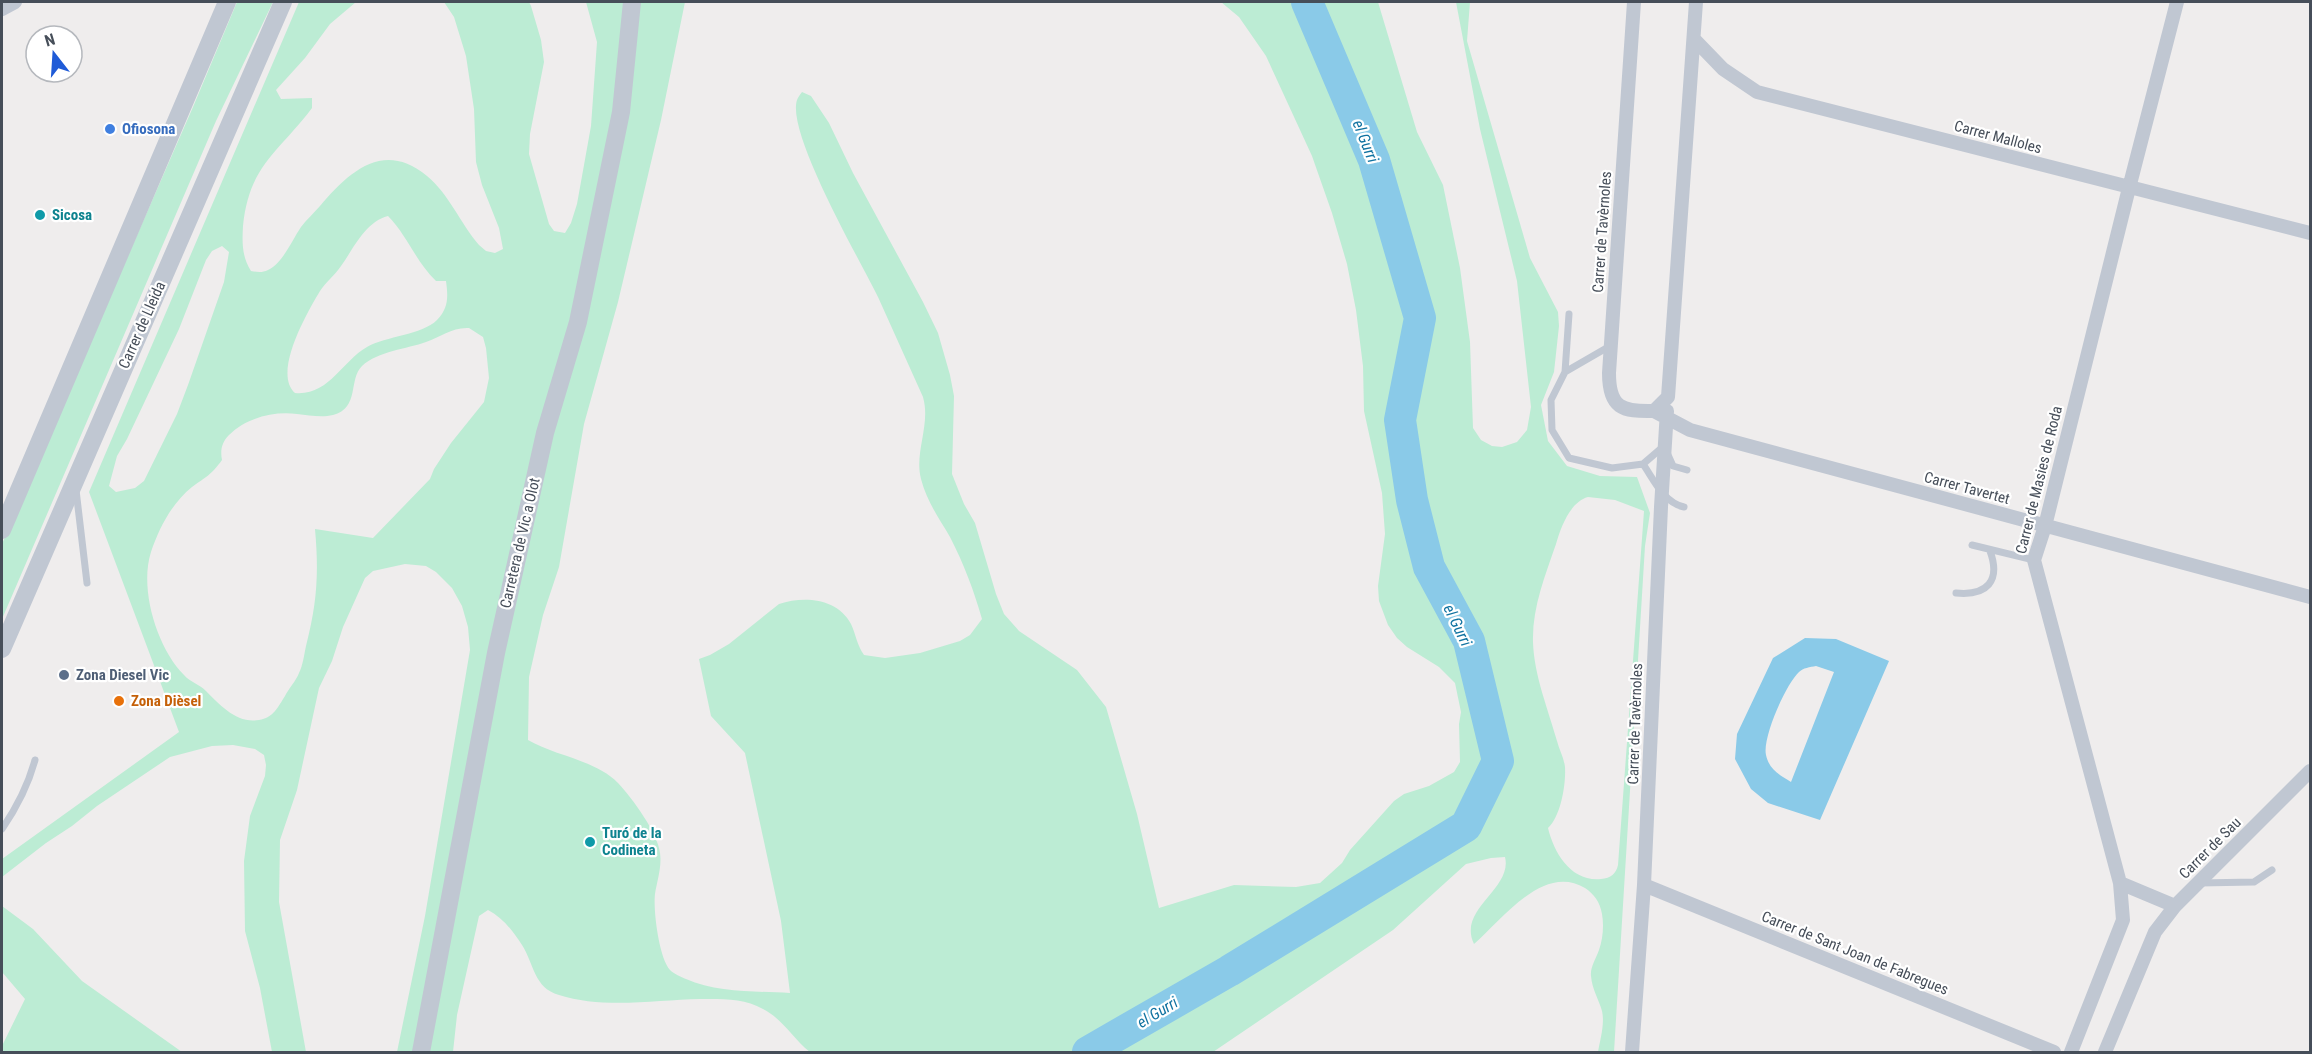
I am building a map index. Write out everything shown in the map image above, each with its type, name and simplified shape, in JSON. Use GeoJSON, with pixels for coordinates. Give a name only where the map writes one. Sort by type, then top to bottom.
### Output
{"type":"FeatureCollection","features":[{"type":"Feature","properties":{"kind":"street"},"geometry":{"type":"LineString","coordinates":[[2,9],[15,2]]}},
{"type":"Feature","properties":{"kind":"street"},"geometry":{"type":"LineString","coordinates":[[2,530],[227,2]]}},
{"type":"Feature","properties":{"kind":"street","name":"Carrer de Lleida"},"geometry":{"type":"LineString","coordinates":[[2,649],[283,2]]}},
{"type":"Feature","properties":{"kind":"street","name":"Carretera de Vic a Olot"},"geometry":{"type":"LineString","coordinates":[[622,2],[629,37]]}},
{"type":"Feature","properties":{"kind":"street","name":"Carretera de Vic a Olot"},"geometry":{"type":"LineString","coordinates":[[421,1053],[496,653],[545,434],[578,322],[621,112],[632,2]]}},
{"type":"Feature","properties":{"kind":"street","name":"Carrer de Tavèrnoles"},"geometry":{"type":"LineString","coordinates":[[1635,2],[1609,390],[1618,405],[1631,412],[1660,415]]}},
{"type":"Feature","properties":{"kind":"street","name":"Carrer de Tavèrnoles"},"geometry":{"type":"LineString","coordinates":[[1632,1053],[1644,885],[1662,492],[1664,446],[1660,415],[1668,397],[1696,2]]}},
{"type":"Feature","properties":{"kind":"street","name":"Carrer de Masies de Roda"},"geometry":{"type":"LineString","coordinates":[[2071,1053],[2123,920],[2120,883],[2034,560],[2045,526],[2177,2]]}},
{"type":"Feature","properties":{"kind":"street","name":"Carrer Malloles"},"geometry":{"type":"LineString","coordinates":[[1695,39],[1723,69],[1757,92],[2310,233]]}},
{"type":"Feature","properties":{"kind":"street","name":"Carrer Tavertet"},"geometry":{"type":"LineString","coordinates":[[1660,415],[1690,429],[2310,597]]}},
{"type":"Feature","properties":{"kind":"street","name":"Carrer de Sau"},"geometry":{"type":"LineString","coordinates":[[2105,1053],[2155,932],[2197,883],[2310,771]]}},
{"type":"Feature","properties":{"kind":"street"},"geometry":{"type":"LineString","coordinates":[[2120,883],[2175,906]]}},
{"type":"Feature","properties":{"kind":"street","name":"Carrer de Sant Joan de Fabregues"},"geometry":{"type":"LineString","coordinates":[[1644,885],[2054,1053]]}},
{"type":"Feature","properties":{"kind":"lane"},"geometry":{"type":"LineString","coordinates":[[1569,314],[1565,372],[1551,400],[1552,430],[1569,458],[1612,468],[1643,464],[1664,446],[1673,466],[1687,470]]}},
{"type":"Feature","properties":{"kind":"lane"},"geometry":{"type":"LineString","coordinates":[[1565,372],[1611,346]]}},
{"type":"Feature","properties":{"kind":"lane"},"geometry":{"type":"LineString","coordinates":[[1643,464],[1674,505],[1683,507]]}},
{"type":"Feature","properties":{"kind":"lane"},"geometry":{"type":"LineString","coordinates":[[74,482],[87,583]]}},
{"type":"Feature","properties":{"kind":"lane"},"geometry":{"type":"LineString","coordinates":[[1972,545],[2034,560]]}},
{"type":"Feature","properties":{"kind":"lane"},"geometry":{"type":"LineString","coordinates":[[1956,593],[1972,595],[1987,588],[1994,576],[1990,551]]}},
{"type":"Feature","properties":{"kind":"lane"},"geometry":{"type":"LineString","coordinates":[[2,829],[28,784],[35,760]]}},
{"type":"Feature","properties":{"kind":"lane"},"geometry":{"type":"LineString","coordinates":[[2197,883],[2254,882],[2272,870]]}},
{"type":"Feature","properties":{"kind":"green space"},"geometry":{"type":"Polygon","coordinates":[[[237,2],[273,2],[216,121],[2,619],[2,544],[237,2]]]}},
{"type":"Feature","properties":{"kind":"green space"},"geometry":{"type":"Polygon","coordinates":[[[299,2],[356,2],[330,24],[305,58],[276,90],[281,99],[312,98],[312,108],[267,161],[252,188],[246,205],[243,226],[243,250],[251,271],[264,272],[273,267],[283,257],[303,224],[342,182],[368,165],[381,161],[396,160],[411,165],[427,176],[442,191],[479,245],[486,251],[495,253],[503,249],[499,228],[482,185],[476,162],[474,109],[466,56],[454,17],[444,2],[529,2],[541,40],[544,62],[530,134],[529,154],[549,224],[554,231],[565,233],[577,204],[591,126],[597,42],[586,2],[685,2],[661,120],[618,302],[584,424],[559,567],[543,615],[529,677],[528,740],[609,775],[624,789],[644,816],[655,836],[660,853],[655,911],[660,945],[670,970],[698,984],[711,987],[790,993],[781,921],[745,753],[711,716],[699,659],[729,644],[779,604],[789,601],[809,600],[829,604],[845,615],[864,655],[885,658],[920,653],[960,641],[970,635],[982,619],[960,557],[930,502],[921,479],[919,459],[925,418],[923,397],[878,297],[813,168],[797,117],[797,100],[802,92],[811,96],[829,123],[938,333],[954,396],[952,474],[964,504],[975,523],[1004,614],[1019,631],[1077,670],[1106,707],[1137,814],[1159,908],[1234,885],[1296,887],[1320,883],[1342,863],[1350,850],[1394,801],[1404,794],[1429,786],[1454,772],[1460,762],[1461,712],[1455,683],[1439,667],[1397,638],[1388,625],[1379,601],[1378,586],[1385,534],[1382,493],[1364,411],[1363,366],[1347,264],[1312,156],[1266,56],[1239,17],[1221,2],[1378,2],[1417,132],[1443,185],[1460,268],[1470,342],[1473,428],[1481,440],[1492,446],[1502,447],[1517,442],[1527,430],[1531,407],[1517,281],[1480,129],[1456,2],[1470,2],[1467,41],[1530,258],[1558,312],[1559,326],[1554,372],[1541,405],[1548,441],[1567,466],[1600,476],[1637,477],[1650,513],[1645,546],[1614,1052],[1598,1052],[1603,1016],[1591,973],[1599,950],[1603,923],[1598,902],[1588,890],[1569,882],[1554,883],[1539,888],[1510,909],[1474,944],[1471,932],[1473,920],[1501,879],[1505,868],[1505,857],[1466,864],[1393,930],[1213,1052],[810,1052],[770,1013],[748,1003],[716,999],[629,1003],[593,1002],[551,992],[539,981],[526,952],[515,935],[503,921],[488,910],[479,916],[457,1015],[453,1052],[397,1052],[425,916],[470,650],[468,627],[462,606],[452,588],[436,572],[426,566],[405,564],[373,571],[365,578],[319,688],[297,790],[280,840],[279,902],[306,1052],[272,1052],[260,988],[245,931],[244,861],[250,816],[265,776],[266,765],[264,755],[255,749],[233,745],[212,746],[170,757],[97,806],[2,877],[2,859],[179,732],[89,492],[299,2]],[[388,216],[366,230],[339,269],[322,288],[301,327],[294,342],[288,371],[289,384],[295,393],[317,389],[367,347],[422,329],[437,320],[444,311],[447,297],[446,281],[436,281],[429,274],[388,216]],[[222,246],[212,251],[206,260],[179,329],[117,456],[109,486],[116,492],[135,488],[144,481],[177,414],[224,282],[229,252],[222,246]],[[463,328],[369,361],[358,372],[347,406],[333,415],[288,413],[260,417],[243,424],[225,440],[221,450],[222,460],[218,465],[185,493],[167,516],[154,543],[148,567],[147,583],[153,617],[166,650],[174,663],[184,675],[229,712],[243,719],[264,719],[275,711],[296,679],[302,663],[315,602],[317,560],[315,529],[373,538],[430,479],[451,443],[484,402],[489,378],[483,337],[469,328],[463,328]],[[1588,497],[1582,500],[1567,516],[1558,537],[1537,604],[1533,642],[1539,679],[1565,767],[1562,799],[1553,823],[1548,828],[1559,856],[1565,864],[1581,876],[1601,879],[1612,875],[1618,865],[1644,511],[1615,500],[1588,497]]]}},
{"type":"Feature","properties":{"kind":"green space"},"geometry":{"type":"Polygon","coordinates":[[[2,906],[33,929],[82,981],[182,1052],[2,1052],[2,1046],[25,999],[2,972],[2,906]]]}},
{"type":"Feature","properties":{"kind":"water"},"geometry":{"type":"Polygon","coordinates":[[[1805,638],[1836,639],[1889,661],[1820,820],[1768,803],[1751,789],[1735,759],[1737,734],[1773,658],[1805,638]],[[1816,666],[1801,671],[1788,688],[1771,724],[1766,747],[1767,760],[1772,768],[1791,782],[1834,672],[1816,666]]]}},
{"type":"Feature","properties":{"kind":"waterway","name":"el Gurri"},"geometry":{"type":"LineString","coordinates":[[1088,1052],[1229,971],[1466,826],[1498,761],[1469,641],[1429,567],[1412,500],[1400,420],[1420,318],[1374,160],[1307,2]]}},
{"type":"Feature","properties":{"kind":"place","name":"Ofiosona"},"geometry":{"type":"Point","coordinates":[110,129]}},
{"type":"Feature","properties":{"kind":"place","name":"Sicosa"},"geometry":{"type":"Point","coordinates":[40,215]}},
{"type":"Feature","properties":{"kind":"place","name":"Zona Diesel Vic"},"geometry":{"type":"Point","coordinates":[64,675]}},
{"type":"Feature","properties":{"kind":"place","name":"Zona Dièsel"},"geometry":{"type":"Point","coordinates":[119,701]}},
{"type":"Feature","properties":{"kind":"place","name":"Turó de la Codineta"},"geometry":{"type":"Point","coordinates":[590,842]}}]}
